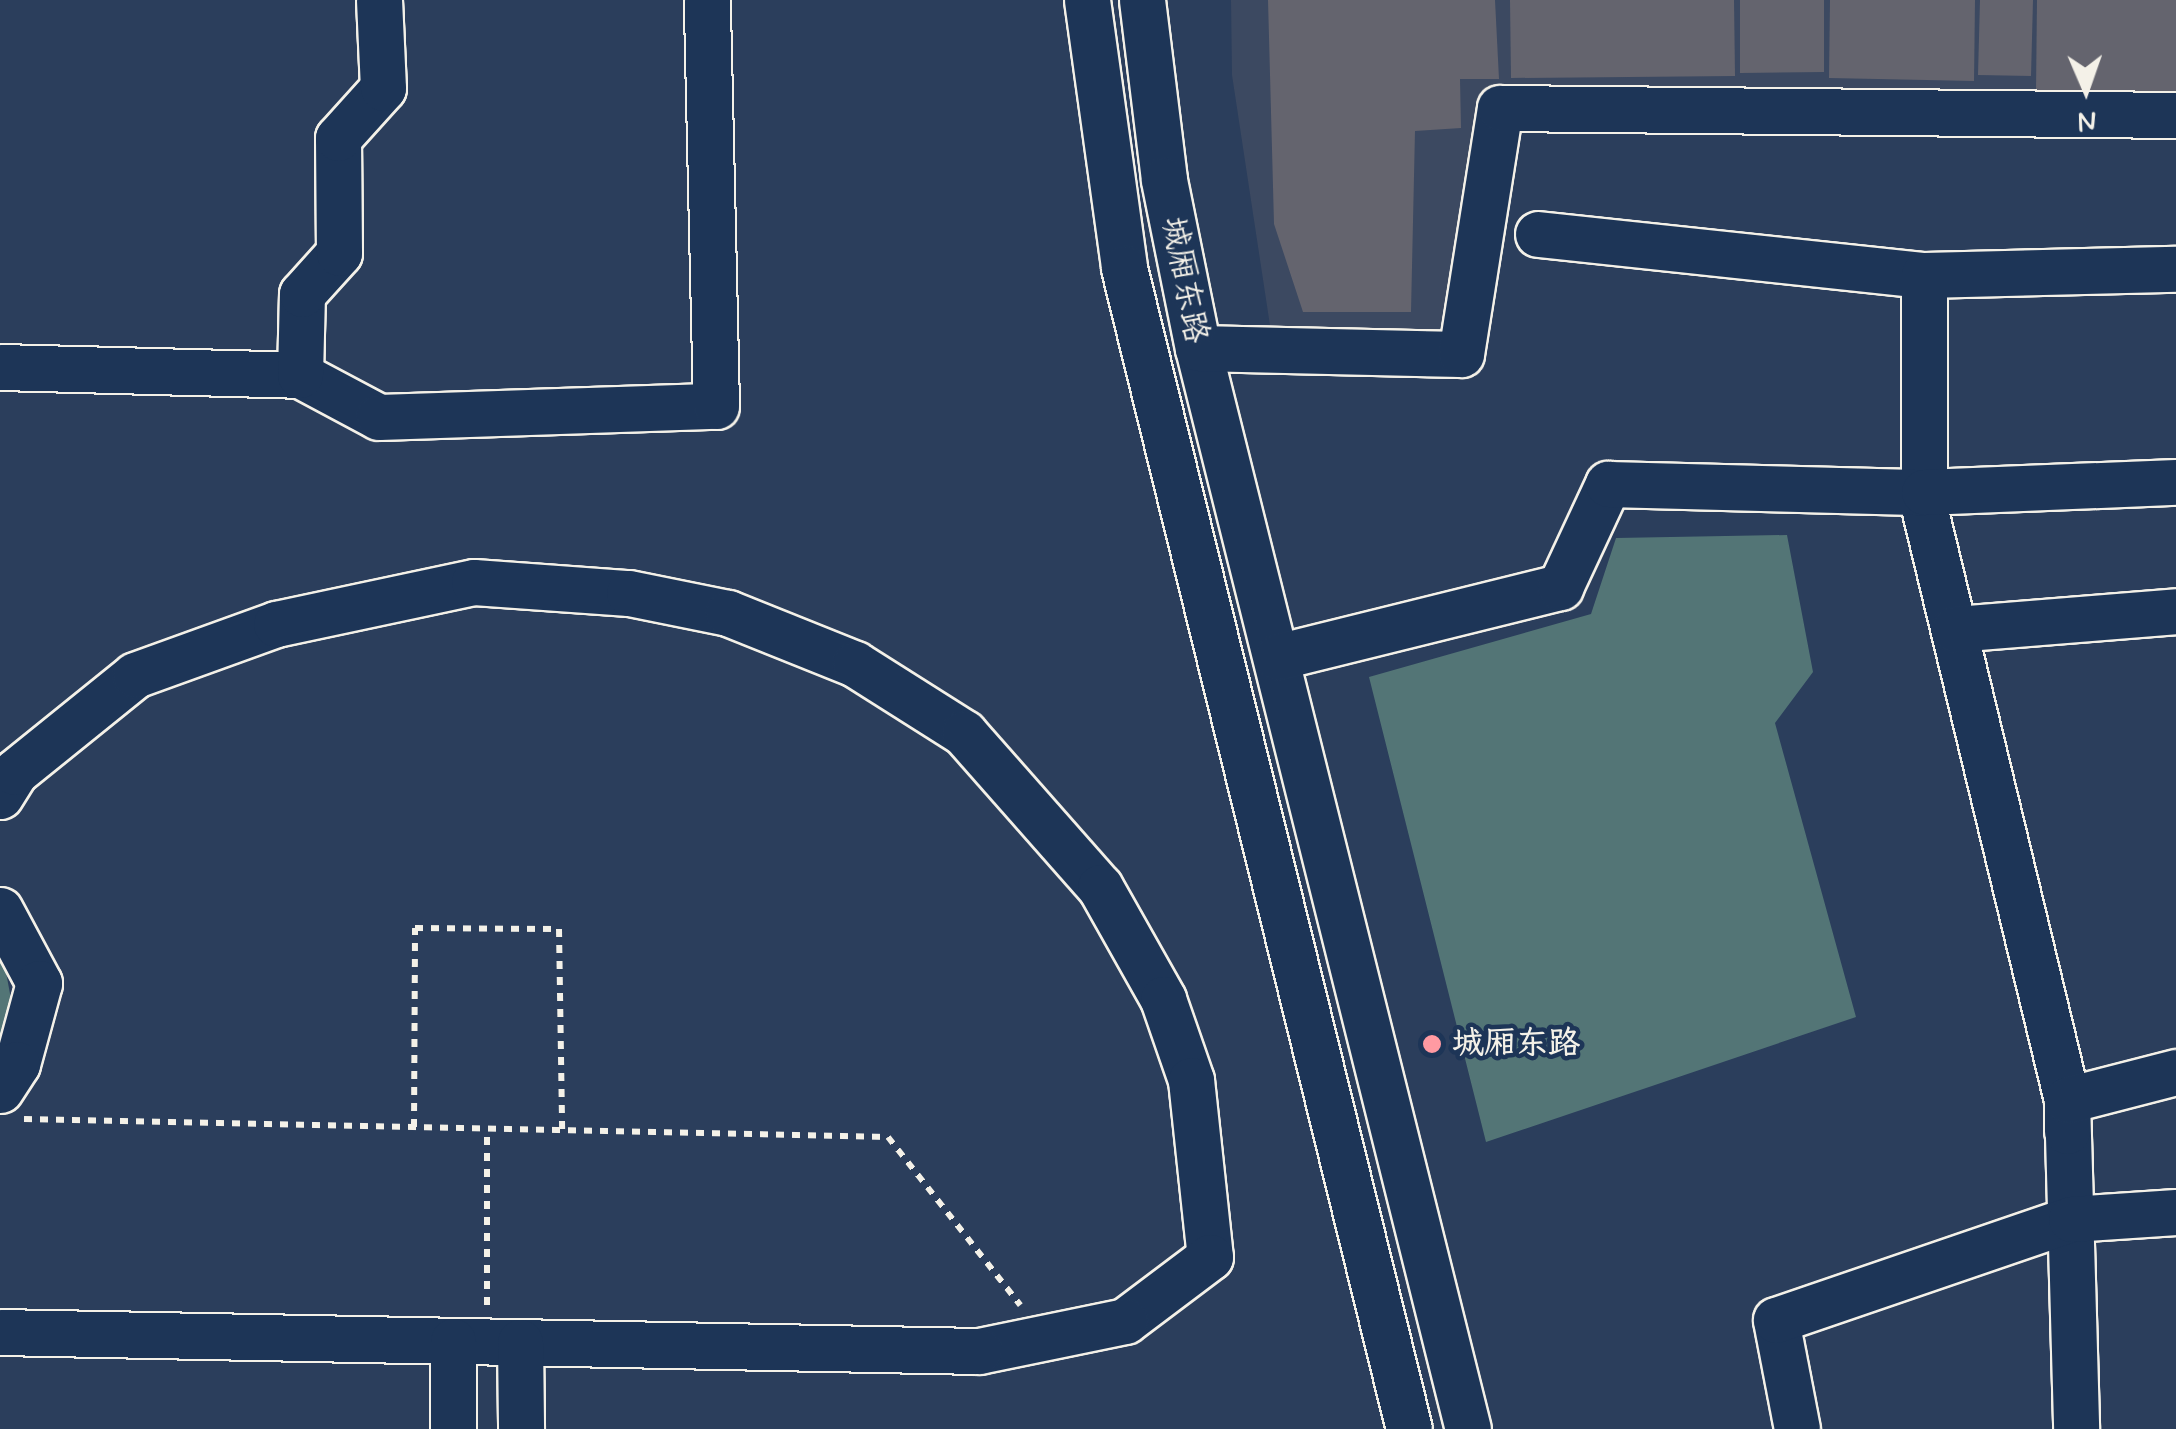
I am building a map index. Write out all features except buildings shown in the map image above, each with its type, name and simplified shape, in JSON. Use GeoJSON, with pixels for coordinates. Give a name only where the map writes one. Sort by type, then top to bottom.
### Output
{"type":"FeatureCollection","features":[{"type":"Feature","properties":{"kind":"street"},"geometry":{"type":"LineString","coordinates":[[300,374],[302,294],[339,253],[338,138],[383,88],[379,0]]}},
{"type":"Feature","properties":{"kind":"street"},"geometry":{"type":"LineString","coordinates":[[0,367],[300,374],[379,417],[716,406],[707,0]]}},
{"type":"Feature","properties":{"kind":"street","name":"城厢东路"},"geometry":{"type":"LineString","coordinates":[[1087,0],[1124,268],[1409,1429]]}},
{"type":"Feature","properties":{"kind":"street","name":"城厢东路"},"geometry":{"type":"LineString","coordinates":[[1142,0],[1164,180],[1198,348],[1468,1429]]}},
{"type":"Feature","properties":{"kind":"street"},"geometry":{"type":"LineString","coordinates":[[1198,348],[1461,354],[1500,108],[2176,115]]}},
{"type":"Feature","properties":{"kind":"street"},"geometry":{"type":"LineString","coordinates":[[1538,234],[1924,275],[2176,269]]}},
{"type":"Feature","properties":{"kind":"street"},"geometry":{"type":"LineString","coordinates":[[1924,275],[1924,492],[2068,1100],[2063,1429]]}},
{"type":"Feature","properties":{"kind":"street"},"geometry":{"type":"LineString","coordinates":[[1277,657],[1560,587],[1608,484],[1924,492],[2176,482]]}},
{"type":"Feature","properties":{"kind":"street"},"geometry":{"type":"LineString","coordinates":[[0,796],[30,759],[135,675],[276,624],[474,582],[629,593],[728,613],[856,664],[964,732],[1100,886],[1163,999],[1191,1080],[1210,1257],[1125,1321],[979,1351],[0,1332]]}},
{"type":"Feature","properties":{"kind":"street"},"geometry":{"type":"LineString","coordinates":[[1954,629],[2173,623]]}},
{"type":"Feature","properties":{"kind":"street"},"geometry":{"type":"LineString","coordinates":[[0,910],[39,983],[10,1104]]}},
{"type":"Feature","properties":{"kind":"street"},"geometry":{"type":"LineString","coordinates":[[2068,1100],[2176,1072]]}},
{"type":"Feature","properties":{"kind":"street"},"geometry":{"type":"LineString","coordinates":[[1797,1429],[1776,1320],[2068,1220],[2176,1212]]}},
{"type":"Feature","properties":{"kind":"street"},"geometry":{"type":"LineString","coordinates":[[2068,1220],[2076,1429]]}},
{"type":"Feature","properties":{"kind":"street"},"geometry":{"type":"LineString","coordinates":[[454,1429],[487,1341]]}},
{"type":"Feature","properties":{"kind":"street"},"geometry":{"type":"LineString","coordinates":[[487,1341],[522,1429]]}},
{"type":"Feature","properties":{"kind":"path"},"geometry":{"type":"LineString","coordinates":[[414,1127],[415,928],[558,929],[562,1130]]}},
{"type":"Feature","properties":{"kind":"path"},"geometry":{"type":"LineString","coordinates":[[10,1104],[414,1127],[888,1137],[1045,1338]]}},
{"type":"Feature","properties":{"kind":"path"},"geometry":{"type":"LineString","coordinates":[[487,1341],[488,1129]]}},
{"type":"Feature","properties":{"kind":"shaded area"},"geometry":{"type":"Polygon","coordinates":[[[1231,0],[2176,0],[2176,102],[1488,94],[1451,344],[1271,332],[1232,75],[1231,0]]]}},
{"type":"Feature","properties":{"kind":"green space"},"geometry":{"type":"Polygon","coordinates":[[[1787,535],[1813,672],[1775,723],[1856,1017],[1486,1142],[1369,677],[1591,614],[1616,538],[1787,535]]]}},
{"type":"Feature","properties":{"kind":"green space"},"geometry":{"type":"Polygon","coordinates":[[[0,940],[19,1042],[0,1065],[0,940]]]}},
{"type":"Feature","properties":{"kind":"place","name":"城厢东路"},"geometry":{"type":"Point","coordinates":[1432,1044]}}]}
